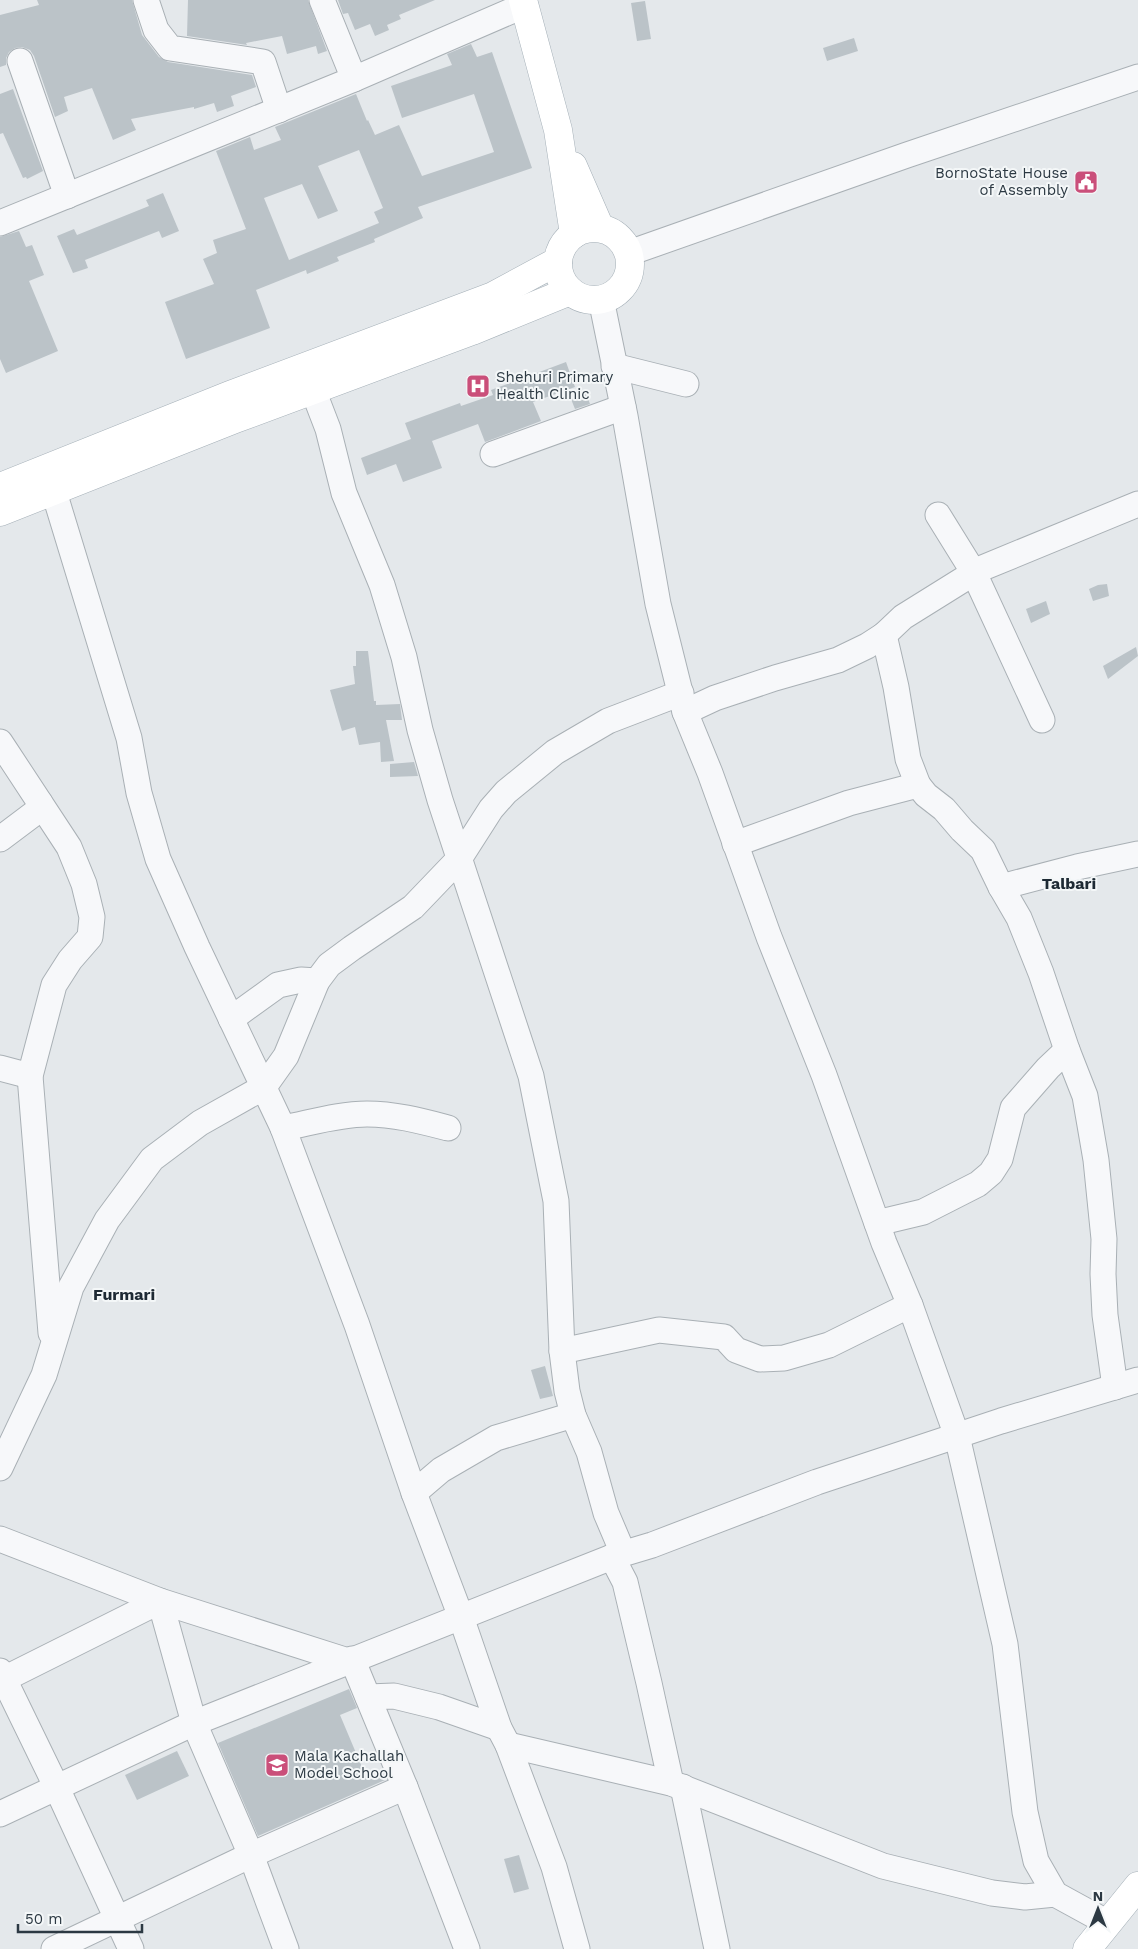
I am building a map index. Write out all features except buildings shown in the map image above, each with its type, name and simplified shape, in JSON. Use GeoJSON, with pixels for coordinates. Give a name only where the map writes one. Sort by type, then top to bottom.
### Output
{"type":"FeatureCollection","features":[{"type":"Feature","properties":{"kind":"main road"},"geometry":{"type":"LineString","coordinates":[[524,3],[558,130],[574,234]]}},
{"type":"Feature","properties":{"kind":"main road"},"geometry":{"type":"LineString","coordinates":[[558,130],[600,228]]}},
{"type":"Feature","properties":{"kind":"main road"},"geometry":{"type":"LineString","coordinates":[[591,228],[600,228],[618,237],[625,244],[629,253],[631,263],[625,282],[615,293],[601,299],[590,300],[570,291],[563,282],[559,272],[558,261],[563,246],[574,234],[591,228]]}},
{"type":"Feature","properties":{"kind":"main road"},"geometry":{"type":"LineString","coordinates":[[0,487],[230,395],[493,296],[558,261]]}},
{"type":"Feature","properties":{"kind":"main road"},"geometry":{"type":"LineString","coordinates":[[0,512],[313,390],[472,331],[570,291]]}},
{"type":"Feature","properties":{"kind":"main road"},"geometry":{"type":"LineString","coordinates":[[1086,1949],[1138,1886]]}},
{"type":"Feature","properties":{"kind":"street"},"geometry":{"type":"LineString","coordinates":[[146,0],[156,30],[170,48],[263,62],[279,110]]}},
{"type":"Feature","properties":{"kind":"street"},"geometry":{"type":"LineString","coordinates":[[322,0],[354,79]]}},
{"type":"Feature","properties":{"kind":"street"},"geometry":{"type":"LineString","coordinates":[[1,220],[67,196],[354,79],[524,3]]}},
{"type":"Feature","properties":{"kind":"street"},"geometry":{"type":"LineString","coordinates":[[20,60],[67,196]]}},
{"type":"Feature","properties":{"kind":"street"},"geometry":{"type":"LineString","coordinates":[[629,253],[908,155],[1138,78]]}},
{"type":"Feature","properties":{"kind":"street"},"geometry":{"type":"LineString","coordinates":[[601,299],[623,407],[658,604],[683,702],[769,937],[824,1074],[877,1223],[910,1305],[957,1436],[1005,1644],[1025,1812],[1036,1860],[1055,1894],[1108,1923]]}},
{"type":"Feature","properties":{"kind":"street"},"geometry":{"type":"LineString","coordinates":[[614,366],[686,384]]}},
{"type":"Feature","properties":{"kind":"street"},"geometry":{"type":"LineString","coordinates":[[313,390],[328,429],[344,493],[382,586],[404,657],[424,747],[531,1076],[556,1201],[562,1351],[567,1391],[573,1414],[589,1452],[625,1582],[717,1949]]}},
{"type":"Feature","properties":{"kind":"street"},"geometry":{"type":"LineString","coordinates":[[493,454],[623,407]]}},
{"type":"Feature","properties":{"kind":"street"},"geometry":{"type":"LineString","coordinates":[[54,492],[129,738],[140,793],[158,859],[283,1128],[358,1325],[414,1493],[554,1867],[577,1949]]}},
{"type":"Feature","properties":{"kind":"street"},"geometry":{"type":"LineString","coordinates":[[0,1468],[44,1375],[71,1287],[107,1220],[152,1159],[200,1123],[264,1087],[286,1056],[317,981],[329,965],[412,907],[459,859],[491,809],[506,792],[555,752],[608,721],[683,702],[723,695],[838,660],[867,646],[903,617],[974,573],[1138,504]]}},
{"type":"Feature","properties":{"kind":"street"},"geometry":{"type":"LineString","coordinates":[[938,515],[974,573],[1042,720]]}},
{"type":"Feature","properties":{"kind":"street"},"geometry":{"type":"LineString","coordinates":[[0,1814],[56,1786],[194,1723],[617,1555],[661,1542],[816,1482],[1001,1420],[1126,1384],[1105,1315],[1104,1239],[1096,1160],[1085,1096],[1041,973],[1019,918],[982,850],[944,809],[926,795],[918,785],[908,760],[896,687],[884,634]]}},
{"type":"Feature","properties":{"kind":"street"},"geometry":{"type":"LineString","coordinates":[[0,742],[69,847],[84,884],[92,917],[90,937],[70,960],[54,985],[30,1076],[52,1346]]}},
{"type":"Feature","properties":{"kind":"street"},"geometry":{"type":"LineString","coordinates":[[735,844],[849,803],[918,785]]}},
{"type":"Feature","properties":{"kind":"street"},"geometry":{"type":"LineString","coordinates":[[0,839],[36,812],[40,803]]}},
{"type":"Feature","properties":{"kind":"street"},"geometry":{"type":"LineString","coordinates":[[1001,887],[1077,867],[1138,854]]}},
{"type":"Feature","properties":{"kind":"street"},"geometry":{"type":"LineString","coordinates":[[231,1019],[278,985],[300,980],[317,981]]}},
{"type":"Feature","properties":{"kind":"street"},"geometry":{"type":"LineString","coordinates":[[877,1223],[923,1212],[978,1184],[991,1173],[1000,1159],[1013,1108],[1048,1068],[1067,1050]]}},
{"type":"Feature","properties":{"kind":"street"},"geometry":{"type":"LineString","coordinates":[[0,1068],[30,1076]]}},
{"type":"Feature","properties":{"kind":"street"},"geometry":{"type":"LineString","coordinates":[[283,1128],[353,1114],[410,1118],[448,1128]]}},
{"type":"Feature","properties":{"kind":"street"},"geometry":{"type":"LineString","coordinates":[[562,1351],[659,1330],[724,1337],[736,1350],[760,1359],[784,1358],[829,1345],[910,1305]]}},
{"type":"Feature","properties":{"kind":"street"},"geometry":{"type":"LineString","coordinates":[[414,1493],[441,1470],[496,1438],[573,1414]]}},
{"type":"Feature","properties":{"kind":"street"},"geometry":{"type":"LineString","coordinates":[[0,1539],[160,1601],[350,1660],[368,1697],[405,1787],[467,1949]]}},
{"type":"Feature","properties":{"kind":"street"},"geometry":{"type":"LineString","coordinates":[[131,1949],[56,1786],[2,1677],[160,1601]]}},
{"type":"Feature","properties":{"kind":"street"},"geometry":{"type":"LineString","coordinates":[[160,1601],[194,1723],[251,1855],[286,1949]]}},
{"type":"Feature","properties":{"kind":"street"},"geometry":{"type":"LineString","coordinates":[[368,1697],[394,1696],[430,1704],[504,1737],[677,1785],[884,1866],[992,1893],[1025,1897],[1055,1894]]}},
{"type":"Feature","properties":{"kind":"street"},"geometry":{"type":"LineString","coordinates":[[54,1949],[251,1855],[405,1787]]}},
{"type":"Feature","properties":{"kind":"place","name":"BornoState House of Assembly"},"geometry":{"type":"Point","coordinates":[1086,182]}},
{"type":"Feature","properties":{"kind":"place","name":"Shehuri Primary Health Clinic"},"geometry":{"type":"Point","coordinates":[478,386]}},
{"type":"Feature","properties":{"kind":"place","name":"Mala Kachallah Model School"},"geometry":{"type":"Point","coordinates":[277,1765]}},
{"type":"Feature","properties":{"kind":"district","name":"Talbari"},"geometry":{"type":"Point","coordinates":[1069,883]}},
{"type":"Feature","properties":{"kind":"district","name":"Furmari"},"geometry":{"type":"Point","coordinates":[124,1294]}}]}
